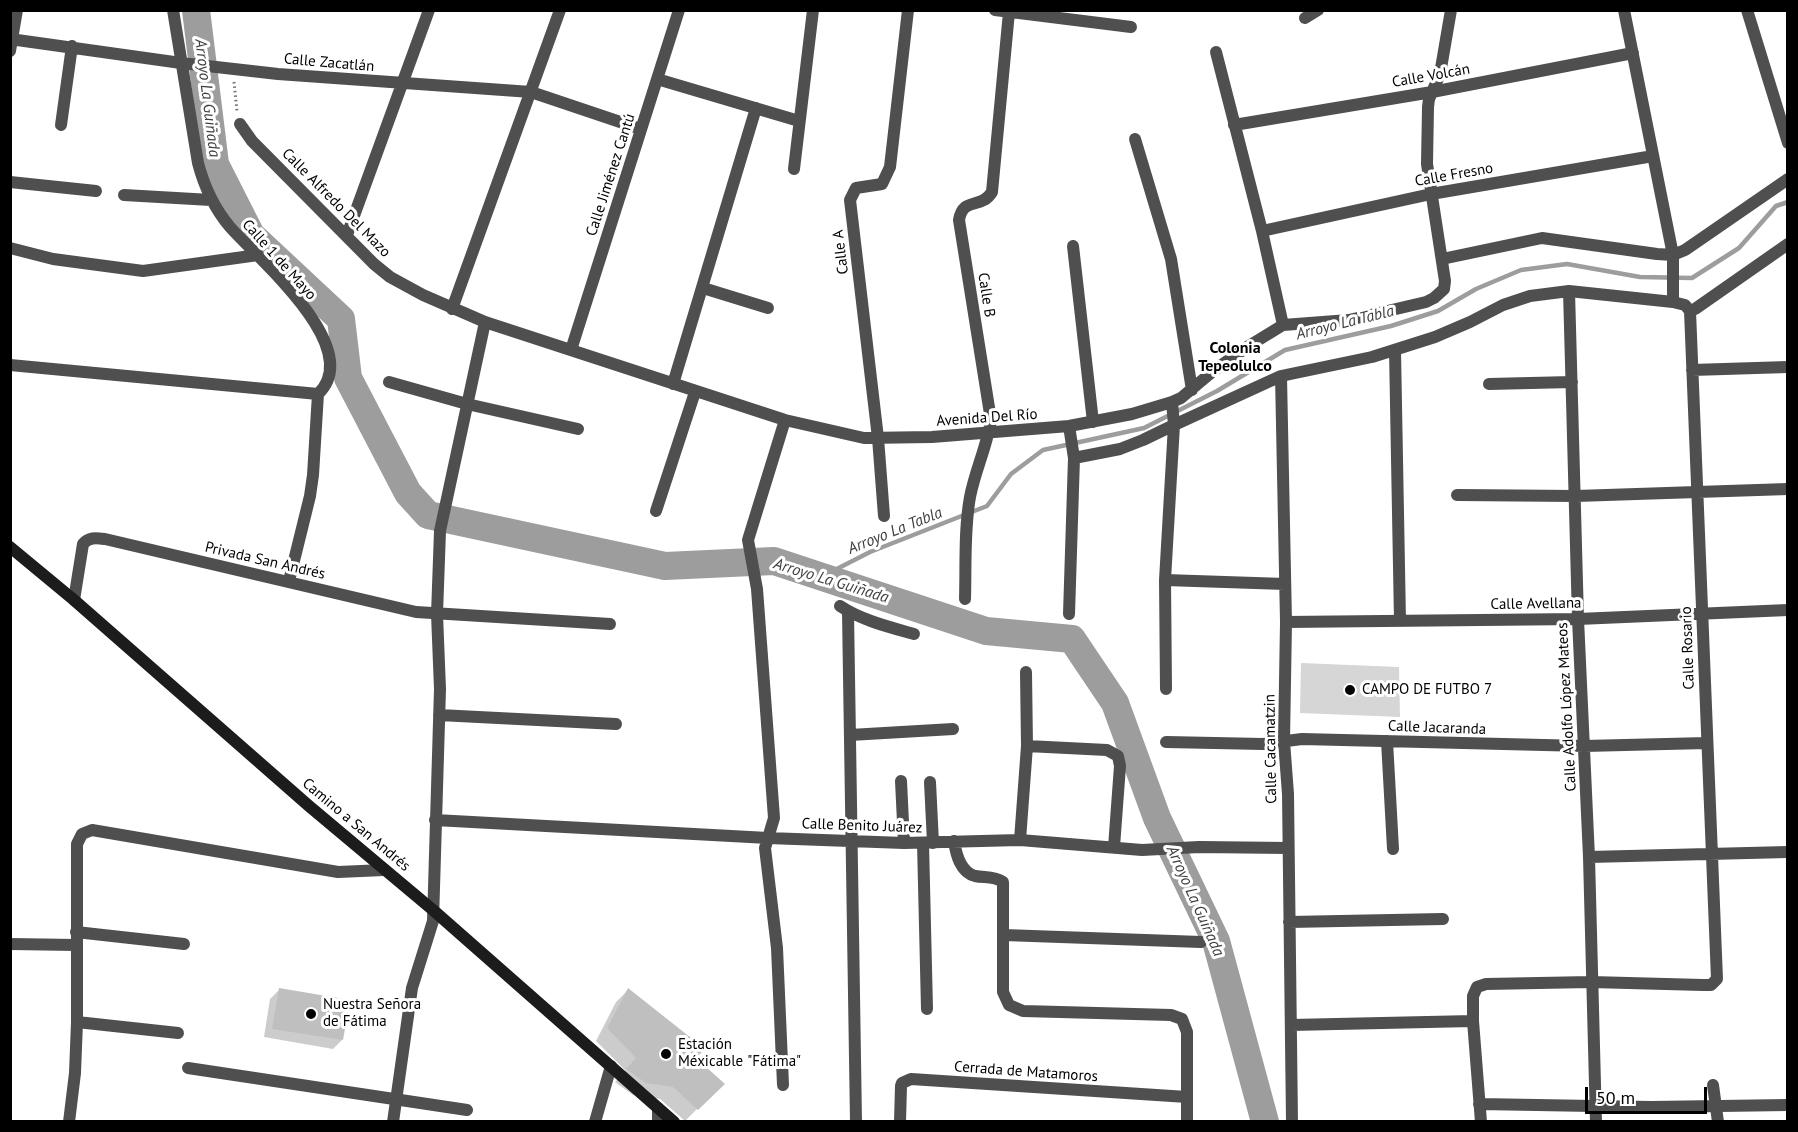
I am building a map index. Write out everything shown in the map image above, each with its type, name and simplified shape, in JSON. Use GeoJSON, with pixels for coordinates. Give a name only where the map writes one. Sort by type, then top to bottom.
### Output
{"type":"FeatureCollection","features":[{"type":"Feature","properties":{"kind":"main road","name":"Camino a San Andrés"},"geometry":{"type":"LineString","coordinates":[[14,550],[433,910],[674,1122]]}},
{"type":"Feature","properties":{"kind":"street"},"geometry":{"type":"LineString","coordinates":[[10,51],[17,10]]}},
{"type":"Feature","properties":{"kind":"street","name":"Calle 1 de Mayo"},"geometry":{"type":"LineString","coordinates":[[173,10],[187,63],[198,163],[203,184],[230,227],[299,301],[326,341],[330,366],[328,379],[318,394],[313,475],[289,581]]}},
{"type":"Feature","properties":{"kind":"street"},"geometry":{"type":"LineString","coordinates":[[347,235],[429,10]]}},
{"type":"Feature","properties":{"kind":"street"},"geometry":{"type":"LineString","coordinates":[[452,309],[560,10]]}},
{"type":"Feature","properties":{"kind":"street","name":"Calle Jiménez Cantú"},"geometry":{"type":"LineString","coordinates":[[571,350],[679,10]]}},
{"type":"Feature","properties":{"kind":"street"},"geometry":{"type":"LineString","coordinates":[[794,169],[813,10]]}},
{"type":"Feature","properties":{"kind":"street","name":"Calle A"},"geometry":{"type":"LineString","coordinates":[[885,516],[850,200],[856,188],[882,184],[890,166],[908,10]]}},
{"type":"Feature","properties":{"kind":"street"},"geometry":{"type":"LineString","coordinates":[[995,10],[1131,27]]}},
{"type":"Feature","properties":{"kind":"street"},"geometry":{"type":"LineString","coordinates":[[1305,18],[1318,10]]}},
{"type":"Feature","properties":{"kind":"street"},"geometry":{"type":"LineString","coordinates":[[1451,10],[1440,74],[1428,107],[1427,164],[1442,259],[1542,238],[1657,254],[1673,259]]}},
{"type":"Feature","properties":{"kind":"street"},"geometry":{"type":"LineString","coordinates":[[1624,10],[1673,259],[1673,296]]}},
{"type":"Feature","properties":{"kind":"street"},"geometry":{"type":"LineString","coordinates":[[1747,10],[1788,142]]}},
{"type":"Feature","properties":{"kind":"street","name":"Calle B"},"geometry":{"type":"LineString","coordinates":[[965,599],[970,499],[991,420],[959,220],[960,210],[963,207],[983,202],[992,192],[1009,12]]}},
{"type":"Feature","properties":{"kind":"street","name":"Calle Zacatlán"},"geometry":{"type":"LineString","coordinates":[[11,39],[278,74],[531,92],[641,129]]}},
{"type":"Feature","properties":{"kind":"street"},"geometry":{"type":"LineString","coordinates":[[61,124],[72,46]]}},
{"type":"Feature","properties":{"kind":"street"},"geometry":{"type":"LineString","coordinates":[[1216,52],[1262,231],[1283,325]]}},
{"type":"Feature","properties":{"kind":"street","name":"Calle Volcán"},"geometry":{"type":"LineString","coordinates":[[1234,125],[1432,92],[1633,53]]}},
{"type":"Feature","properties":{"kind":"street"},"geometry":{"type":"LineString","coordinates":[[657,79],[799,121]]}},
{"type":"Feature","properties":{"kind":"street"},"geometry":{"type":"LineString","coordinates":[[673,384],[756,108]]}},
{"type":"Feature","properties":{"kind":"street","name":"Calle Alfredo Del Mazo"},"geometry":{"type":"LineString","coordinates":[[240,124],[252,141],[374,264],[423,296],[485,322]]}},
{"type":"Feature","properties":{"kind":"street"},"geometry":{"type":"LineString","coordinates":[[1135,139],[1171,259],[1192,390]]}},
{"type":"Feature","properties":{"kind":"street","name":"Calle Fresno"},"geometry":{"type":"LineString","coordinates":[[1262,231],[1431,194],[1653,156]]}},
{"type":"Feature","properties":{"kind":"street"},"geometry":{"type":"LineString","coordinates":[[1673,259],[1788,179]]}},
{"type":"Feature","properties":{"kind":"street"},"geometry":{"type":"LineString","coordinates":[[10,182],[96,191]]}},
{"type":"Feature","properties":{"kind":"street"},"geometry":{"type":"LineString","coordinates":[[124,195],[211,200]]}},
{"type":"Feature","properties":{"kind":"street"},"geometry":{"type":"LineString","coordinates":[[1073,456],[1120,449],[1159,434],[1174,423],[1281,376],[1395,350],[1444,334],[1503,305],[1530,296],[1569,291],[1673,296],[1690,311],[1788,244]]}},
{"type":"Feature","properties":{"kind":"street"},"geometry":{"type":"LineString","coordinates":[[1073,246],[1093,422]]}},
{"type":"Feature","properties":{"kind":"street"},"geometry":{"type":"LineString","coordinates":[[10,248],[53,259],[143,271],[258,255]]}},
{"type":"Feature","properties":{"kind":"street","name":"Avenida Del Río"},"geometry":{"type":"LineString","coordinates":[[485,322],[695,392],[785,420],[848,435],[878,438],[1070,432],[1093,422],[1172,405],[1229,359],[1283,325],[1349,320],[1426,302],[1444,289],[1442,259]]}},
{"type":"Feature","properties":{"kind":"street"},"geometry":{"type":"LineString","coordinates":[[703,288],[768,308]]}},
{"type":"Feature","properties":{"kind":"street","name":"Calle Adolfo López Mateos"},"geometry":{"type":"LineString","coordinates":[[1569,291],[1596,1122]]}},
{"type":"Feature","properties":{"kind":"street","name":"Calle Rosario"},"geometry":{"type":"LineString","coordinates":[[1591,982],[1703,985],[1715,983],[1719,974],[1701,614],[1690,311]]}},
{"type":"Feature","properties":{"kind":"street"},"geometry":{"type":"LineString","coordinates":[[393,1122],[412,988],[431,930],[433,910],[439,715],[437,614],[440,531],[485,322]]}},
{"type":"Feature","properties":{"kind":"street"},"geometry":{"type":"LineString","coordinates":[[1395,350],[1400,621]]}},
{"type":"Feature","properties":{"kind":"street"},"geometry":{"type":"LineString","coordinates":[[10,365],[318,394]]}},
{"type":"Feature","properties":{"kind":"street"},"geometry":{"type":"LineString","coordinates":[[1692,370],[1788,367]]}},
{"type":"Feature","properties":{"kind":"street","name":"Calle Cacamatzin"},"geometry":{"type":"LineString","coordinates":[[1281,376],[1286,622],[1284,741],[1288,794],[1292,1122]]}},
{"type":"Feature","properties":{"kind":"street"},"geometry":{"type":"LineString","coordinates":[[389,382],[467,404],[578,429]]}},
{"type":"Feature","properties":{"kind":"street"},"geometry":{"type":"LineString","coordinates":[[1490,384],[1572,382]]}},
{"type":"Feature","properties":{"kind":"street"},"geometry":{"type":"LineString","coordinates":[[656,511],[695,392]]}},
{"type":"Feature","properties":{"kind":"street"},"geometry":{"type":"LineString","coordinates":[[1166,689],[1165,580],[1174,423],[1172,405]]}},
{"type":"Feature","properties":{"kind":"street"},"geometry":{"type":"LineString","coordinates":[[783,1085],[777,948],[765,848],[774,818],[756,584],[748,540],[785,420]]}},
{"type":"Feature","properties":{"kind":"street"},"geometry":{"type":"LineString","coordinates":[[1069,614],[1073,456],[1070,432]]}},
{"type":"Feature","properties":{"kind":"street"},"geometry":{"type":"LineString","coordinates":[[1457,495],[1576,496],[1788,489]]}},
{"type":"Feature","properties":{"kind":"street","name":"Privada San Andrés"},"geometry":{"type":"LineString","coordinates":[[74,600],[83,544],[87,540],[105,538],[416,612],[610,624]]}},
{"type":"Feature","properties":{"kind":"street"},"geometry":{"type":"LineString","coordinates":[[1165,580],[1285,584]]}},
{"type":"Feature","properties":{"kind":"street"},"geometry":{"type":"LineString","coordinates":[[856,1122],[850,735],[844,609],[885,626],[914,634]]}},
{"type":"Feature","properties":{"kind":"street","name":"Calle Avellana"},"geometry":{"type":"LineString","coordinates":[[1286,622],[1578,619],[1788,610]]}},
{"type":"Feature","properties":{"kind":"street"},"geometry":{"type":"LineString","coordinates":[[1020,840],[1027,746],[1026,672]]}},
{"type":"Feature","properties":{"kind":"street"},"geometry":{"type":"LineString","coordinates":[[439,715],[616,724]]}},
{"type":"Feature","properties":{"kind":"street"},"geometry":{"type":"LineString","coordinates":[[850,735],[953,729]]}},
{"type":"Feature","properties":{"kind":"street","name":"Calle Jacaranda"},"geometry":{"type":"LineString","coordinates":[[1166,742],[1263,744],[1302,739],[1584,746],[1707,742]]}},
{"type":"Feature","properties":{"kind":"street"},"geometry":{"type":"LineString","coordinates":[[1387,741],[1393,849]]}},
{"type":"Feature","properties":{"kind":"street"},"geometry":{"type":"LineString","coordinates":[[1027,746],[1107,750],[1118,756],[1120,766],[1114,847]]}},
{"type":"Feature","properties":{"kind":"street"},"geometry":{"type":"LineString","coordinates":[[901,781],[904,843]]}},
{"type":"Feature","properties":{"kind":"street"},"geometry":{"type":"LineString","coordinates":[[927,1009],[930,782]]}},
{"type":"Feature","properties":{"kind":"street","name":"Calle Benito Juárez"},"geometry":{"type":"LineString","coordinates":[[435,820],[904,843],[1020,840],[1156,850],[1288,848]]}},
{"type":"Feature","properties":{"kind":"street"},"geometry":{"type":"LineString","coordinates":[[69,1122],[75,1073],[77,844],[82,834],[92,830],[338,872],[384,870]]}},
{"type":"Feature","properties":{"kind":"street"},"geometry":{"type":"LineString","coordinates":[[954,841],[959,862],[966,871],[974,876],[994,878],[1003,882],[1003,992],[1009,1005],[1023,1011],[1171,1015],[1182,1019],[1186,1032],[1187,1122]]}},
{"type":"Feature","properties":{"kind":"street"},"geometry":{"type":"LineString","coordinates":[[1589,857],[1788,852]]}},
{"type":"Feature","properties":{"kind":"street"},"geometry":{"type":"LineString","coordinates":[[1289,922],[1443,919]]}},
{"type":"Feature","properties":{"kind":"street"},"geometry":{"type":"LineString","coordinates":[[1004,935],[1201,942]]}},
{"type":"Feature","properties":{"kind":"street"},"geometry":{"type":"LineString","coordinates":[[10,944],[76,938],[184,944]]}},
{"type":"Feature","properties":{"kind":"street"},"geometry":{"type":"LineString","coordinates":[[1481,1122],[1473,1021],[1473,996],[1477,987],[1486,984],[1591,982]]}},
{"type":"Feature","properties":{"kind":"street"},"geometry":{"type":"LineString","coordinates":[[1291,1025],[1473,1021]]}},
{"type":"Feature","properties":{"kind":"street"},"geometry":{"type":"LineString","coordinates":[[76,1022],[178,1033]]}},
{"type":"Feature","properties":{"kind":"street"},"geometry":{"type":"LineString","coordinates":[[595,1122],[611,1066]]}},
{"type":"Feature","properties":{"kind":"street"},"geometry":{"type":"LineString","coordinates":[[188,1068],[467,1110]]}},
{"type":"Feature","properties":{"kind":"street","name":"Cerrada de Matamoros"},"geometry":{"type":"LineString","coordinates":[[900,1122],[901,1086],[902,1083],[911,1079],[1187,1097]]}},
{"type":"Feature","properties":{"kind":"street"},"geometry":{"type":"LineString","coordinates":[[1713,1085],[1718,1122]]}},
{"type":"Feature","properties":{"kind":"street"},"geometry":{"type":"LineString","coordinates":[[1479,1104],[1596,1107],[1788,1105]]}},
{"type":"Feature","properties":{"kind":"street"},"geometry":{"type":"LineString","coordinates":[[658,1108],[658,1122]]}},
{"type":"Feature","properties":{"kind":"path"},"geometry":{"type":"LineString","coordinates":[[226,67],[240,124]]}},
{"type":"Feature","properties":{"kind":"shaded area","name":"CAMPO DE FUTBO 7"},"geometry":{"type":"Polygon","coordinates":[[[1301,663],[1399,667],[1400,717],[1300,713],[1301,663]]]}},
{"type":"Feature","properties":{"kind":"building","name":"Nuestra Señora de Fátima"},"geometry":{"type":"Polygon","coordinates":[[[279,988],[350,1000],[343,1040],[272,1029],[279,988]]]}},
{"type":"Feature","properties":{"kind":"building","name":"Estación Méxicable \"Fátima\""},"geometry":{"type":"Polygon","coordinates":[[[628,988],[705,1049],[696,1058],[725,1084],[698,1110],[673,1087],[646,1083],[626,1069],[636,1058],[607,1028],[628,988]]]}},
{"type":"Feature","properties":{"kind":"waterway","name":"Arroyo La Guiñada"},"geometry":{"type":"LineString","coordinates":[[196,10],[215,164],[251,235],[341,319],[348,378],[408,493],[428,515],[665,566],[774,561],[986,631],[1072,639],[1115,703],[1157,818],[1216,941],[1265,1122]]}},
{"type":"Feature","properties":{"kind":"waterway","name":"Arroyo La Tabla"},"geometry":{"type":"LineString","coordinates":[[821,577],[870,552],[987,506],[1011,474],[1043,450],[1144,428],[1217,391],[1285,350],[1391,326],[1438,311],[1476,289],[1521,270],[1567,264],[1640,277],[1692,278],[1739,248],[1776,206],[1788,202]]}},
{"type":"Feature","properties":{"kind":"place","name":"CAMPO DE FUTBO 7"},"geometry":{"type":"Point","coordinates":[1350,690]}},
{"type":"Feature","properties":{"kind":"place","name":"Nuestra Señora de Fátima"},"geometry":{"type":"Point","coordinates":[311,1014]}},
{"type":"Feature","properties":{"kind":"place","name":"Estación Méxicable \"Fátima\""},"geometry":{"type":"Point","coordinates":[666,1054]}},
{"type":"Feature","properties":{"kind":"district","name":"Colonia Tepeolulco"},"geometry":{"type":"Point","coordinates":[1235,357]}}]}
